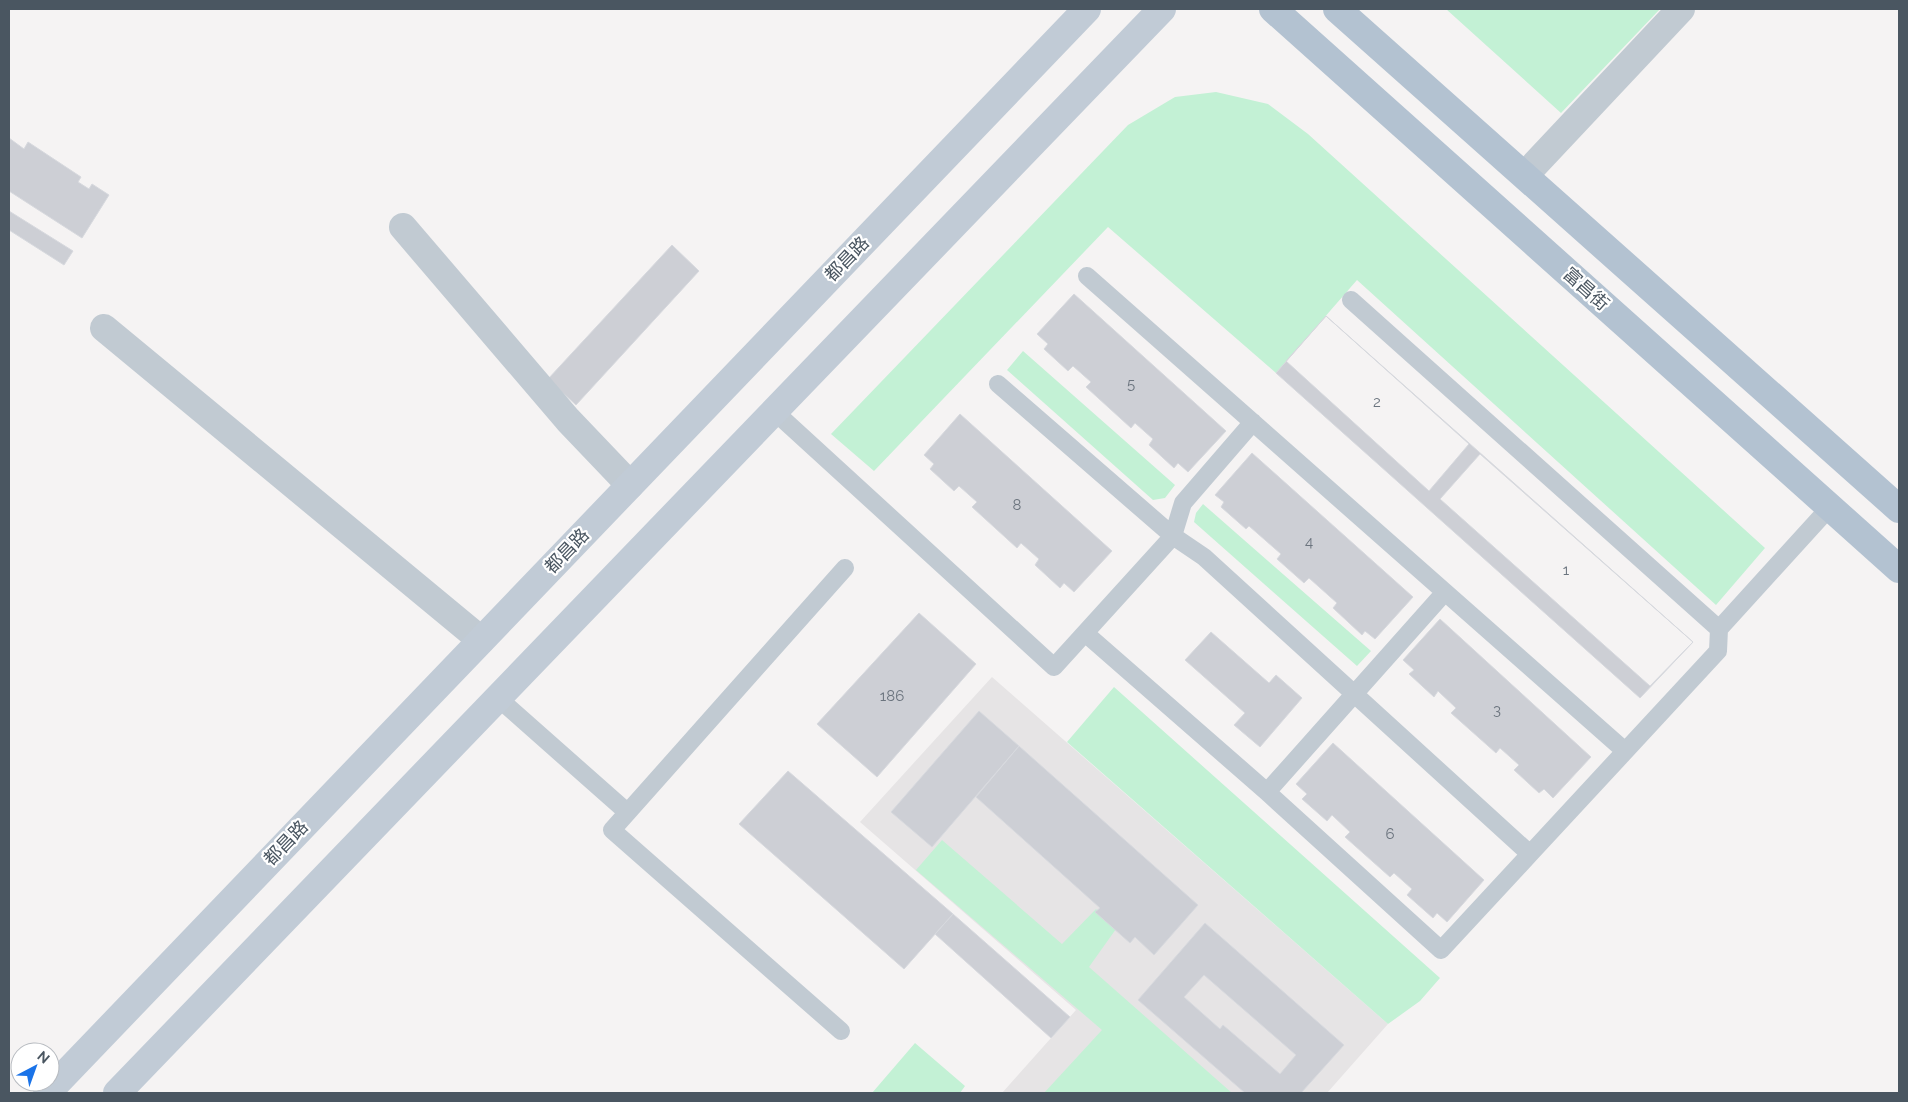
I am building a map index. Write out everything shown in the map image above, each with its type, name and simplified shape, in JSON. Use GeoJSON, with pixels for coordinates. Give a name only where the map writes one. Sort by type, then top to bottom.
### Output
{"type":"FeatureCollection","features":[{"type":"Feature","properties":{"kind":"main road","name":"都昌路"},"geometry":{"type":"LineString","coordinates":[[47,1093],[1087,9]]}},
{"type":"Feature","properties":{"kind":"main road"},"geometry":{"type":"LineString","coordinates":[[117,1093],[1162,9]]}},
{"type":"Feature","properties":{"kind":"main road","name":"富昌街"},"geometry":{"type":"LineString","coordinates":[[1274,9],[1899,569]]}},
{"type":"Feature","properties":{"kind":"main road"},"geometry":{"type":"LineString","coordinates":[[1337,9],[1899,509]]}},
{"type":"Feature","properties":{"kind":"street"},"geometry":{"type":"LineString","coordinates":[[1525,175],[1681,9]]}},
{"type":"Feature","properties":{"kind":"street"},"geometry":{"type":"LineString","coordinates":[[403,226],[568,420],[630,485]]}},
{"type":"Feature","properties":{"kind":"street"},"geometry":{"type":"LineString","coordinates":[[104,328],[481,640]]}},
{"type":"Feature","properties":{"kind":"lane"},"geometry":{"type":"LineString","coordinates":[[1087,276],[1626,751]]}},
{"type":"Feature","properties":{"kind":"lane"},"geometry":{"type":"LineString","coordinates":[[1351,300],[1719,630]]}},
{"type":"Feature","properties":{"kind":"lane"},"geometry":{"type":"LineString","coordinates":[[998,384],[1173,536],[1204,557],[1530,854]]}},
{"type":"Feature","properties":{"kind":"lane"},"geometry":{"type":"LineString","coordinates":[[774,412],[1054,667],[1173,536],[1183,503],[1252,422]]}},
{"type":"Feature","properties":{"kind":"lane"},"geometry":{"type":"LineString","coordinates":[[1085,633],[1267,792],[1441,950],[1718,651],[1719,630],[1830,507]]}},
{"type":"Feature","properties":{"kind":"lane"},"geometry":{"type":"LineString","coordinates":[[841,1031],[612,830],[845,568]]}},
{"type":"Feature","properties":{"kind":"lane"},"geometry":{"type":"LineString","coordinates":[[1267,792],[1445,592]]}},
{"type":"Feature","properties":{"kind":"lane"},"geometry":{"type":"LineString","coordinates":[[498,698],[627,812]]}},
{"type":"Feature","properties":{"kind":"shaded area"},"geometry":{"type":"Polygon","coordinates":[[[992,677],[1388,1024],[1327,1093],[1002,1093],[1076,1010],[860,822],[992,677]]]}},
{"type":"Feature","properties":{"kind":"green space"},"geometry":{"type":"Polygon","coordinates":[[[1446,9],[1660,9],[1561,113],[1446,9]]]}},
{"type":"Feature","properties":{"kind":"green space"},"geometry":{"type":"Polygon","coordinates":[[[1216,92],[1268,104],[1308,134],[1765,548],[1716,605],[1357,280],[1276,373],[1108,227],[874,471],[831,434],[1128,125],[1175,97],[1216,92]]]}},
{"type":"Feature","properties":{"kind":"green space"},"geometry":{"type":"Polygon","coordinates":[[[1023,351],[1175,485],[1165,498],[1153,500],[1007,370],[1023,351]]]}},
{"type":"Feature","properties":{"kind":"green space"},"geometry":{"type":"Polygon","coordinates":[[[1203,504],[1371,651],[1357,666],[1194,522],[1196,513],[1203,504]]]}},
{"type":"Feature","properties":{"kind":"green space"},"geometry":{"type":"Polygon","coordinates":[[[1114,687],[1440,978],[1420,1001],[1388,1024],[1067,742],[1114,687]]]}},
{"type":"Feature","properties":{"kind":"green space"},"geometry":{"type":"Polygon","coordinates":[[[942,840],[1062,944],[1096,909],[1116,929],[1089,967],[1232,1093],[1044,1093],[1102,1030],[916,870],[942,840]]]}},
{"type":"Feature","properties":{"kind":"green space"},"geometry":{"type":"Polygon","coordinates":[[[915,1043],[965,1086],[960,1093],[872,1093],[915,1043]]]}},
{"type":"Feature","properties":{"kind":"building"},"geometry":{"type":"Polygon","coordinates":[[[9,138],[24,149],[28,142],[81,177],[78,182],[89,189],[92,184],[109,195],[82,238],[9,191],[9,138]]]}},
{"type":"Feature","properties":{"kind":"building"},"geometry":{"type":"Polygon","coordinates":[[[9,211],[73,251],[64,265],[9,230],[9,211]]]}},
{"type":"Feature","properties":{"kind":"building"},"geometry":{"type":"Polygon","coordinates":[[[672,245],[699,271],[576,405],[548,379],[672,245]]]}},
{"type":"Feature","properties":{"kind":"building"},"geometry":{"type":"Polygon","coordinates":[[[1074,294],[1226,431],[1188,472],[1178,463],[1174,468],[1149,445],[1153,439],[1135,423],[1131,428],[1086,387],[1091,382],[1073,366],[1068,371],[1044,349],[1048,344],[1037,334],[1074,294]]]}},
{"type":"Feature","properties":{"kind":"building"},"geometry":{"type":"Polygon","coordinates":[[[1326,316],[1693,642],[1640,698],[1276,373],[1326,316]]]}},
{"type":"Feature","properties":{"kind":"building"},"geometry":{"type":"Polygon","coordinates":[[[1326,316],[1469,444],[1429,491],[1286,361],[1326,316]]]}},
{"type":"Feature","properties":{"kind":"building"},"geometry":{"type":"Polygon","coordinates":[[[960,414],[1112,551],[1074,592],[1064,583],[1060,588],[1035,565],[1039,559],[1021,543],[1017,548],[972,507],[977,502],[959,486],[954,491],[930,469],[934,464],[924,455],[960,414]]]}},
{"type":"Feature","properties":{"kind":"building"},"geometry":{"type":"Polygon","coordinates":[[[1252,453],[1413,597],[1375,639],[1365,631],[1362,635],[1333,608],[1337,603],[1309,578],[1304,583],[1277,559],[1281,554],[1249,526],[1246,529],[1221,507],[1224,502],[1215,495],[1252,453]]]}},
{"type":"Feature","properties":{"kind":"building"},"geometry":{"type":"Polygon","coordinates":[[[1480,454],[1693,642],[1650,686],[1440,499],[1480,454]]]}},
{"type":"Feature","properties":{"kind":"building"},"geometry":{"type":"Polygon","coordinates":[[[919,613],[976,664],[877,777],[817,724],[919,613]]]}},
{"type":"Feature","properties":{"kind":"building"},"geometry":{"type":"Polygon","coordinates":[[[1440,619],[1591,757],[1553,798],[1544,789],[1539,793],[1514,770],[1519,765],[1500,748],[1496,753],[1451,713],[1456,708],[1438,691],[1434,697],[1409,674],[1414,670],[1403,660],[1440,619]]]}},
{"type":"Feature","properties":{"kind":"building"},"geometry":{"type":"Polygon","coordinates":[[[1211,632],[1269,683],[1276,675],[1302,698],[1260,747],[1234,725],[1245,713],[1185,660],[1211,632]]]}},
{"type":"Feature","properties":{"kind":"building"},"geometry":{"type":"Polygon","coordinates":[[[979,711],[1019,746],[932,847],[891,812],[979,711]]]}},
{"type":"Feature","properties":{"kind":"building"},"geometry":{"type":"Polygon","coordinates":[[[1333,743],[1484,880],[1447,922],[1437,913],[1433,918],[1407,895],[1412,889],[1394,873],[1390,877],[1345,837],[1350,832],[1332,815],[1327,821],[1302,799],[1307,794],[1296,784],[1333,743]]]}},
{"type":"Feature","properties":{"kind":"building"},"geometry":{"type":"Polygon","coordinates":[[[1019,746],[1198,905],[1154,955],[1135,937],[1130,943],[1095,912],[1100,908],[976,797],[1019,746]]]}},
{"type":"Feature","properties":{"kind":"building"},"geometry":{"type":"Polygon","coordinates":[[[788,771],[953,914],[904,969],[739,824],[788,771]]]}},
{"type":"Feature","properties":{"kind":"building"},"geometry":{"type":"Polygon","coordinates":[[[953,914],[1070,1017],[1051,1038],[935,934],[953,914]]]}},
{"type":"Feature","properties":{"kind":"building"},"geometry":{"type":"Polygon","coordinates":[[[1205,923],[1344,1045],[1301,1093],[1245,1093],[1138,1000],[1205,923]],[[1204,975],[1184,997],[1220,1029],[1223,1025],[1280,1074],[1296,1055],[1204,975]]]}}]}
